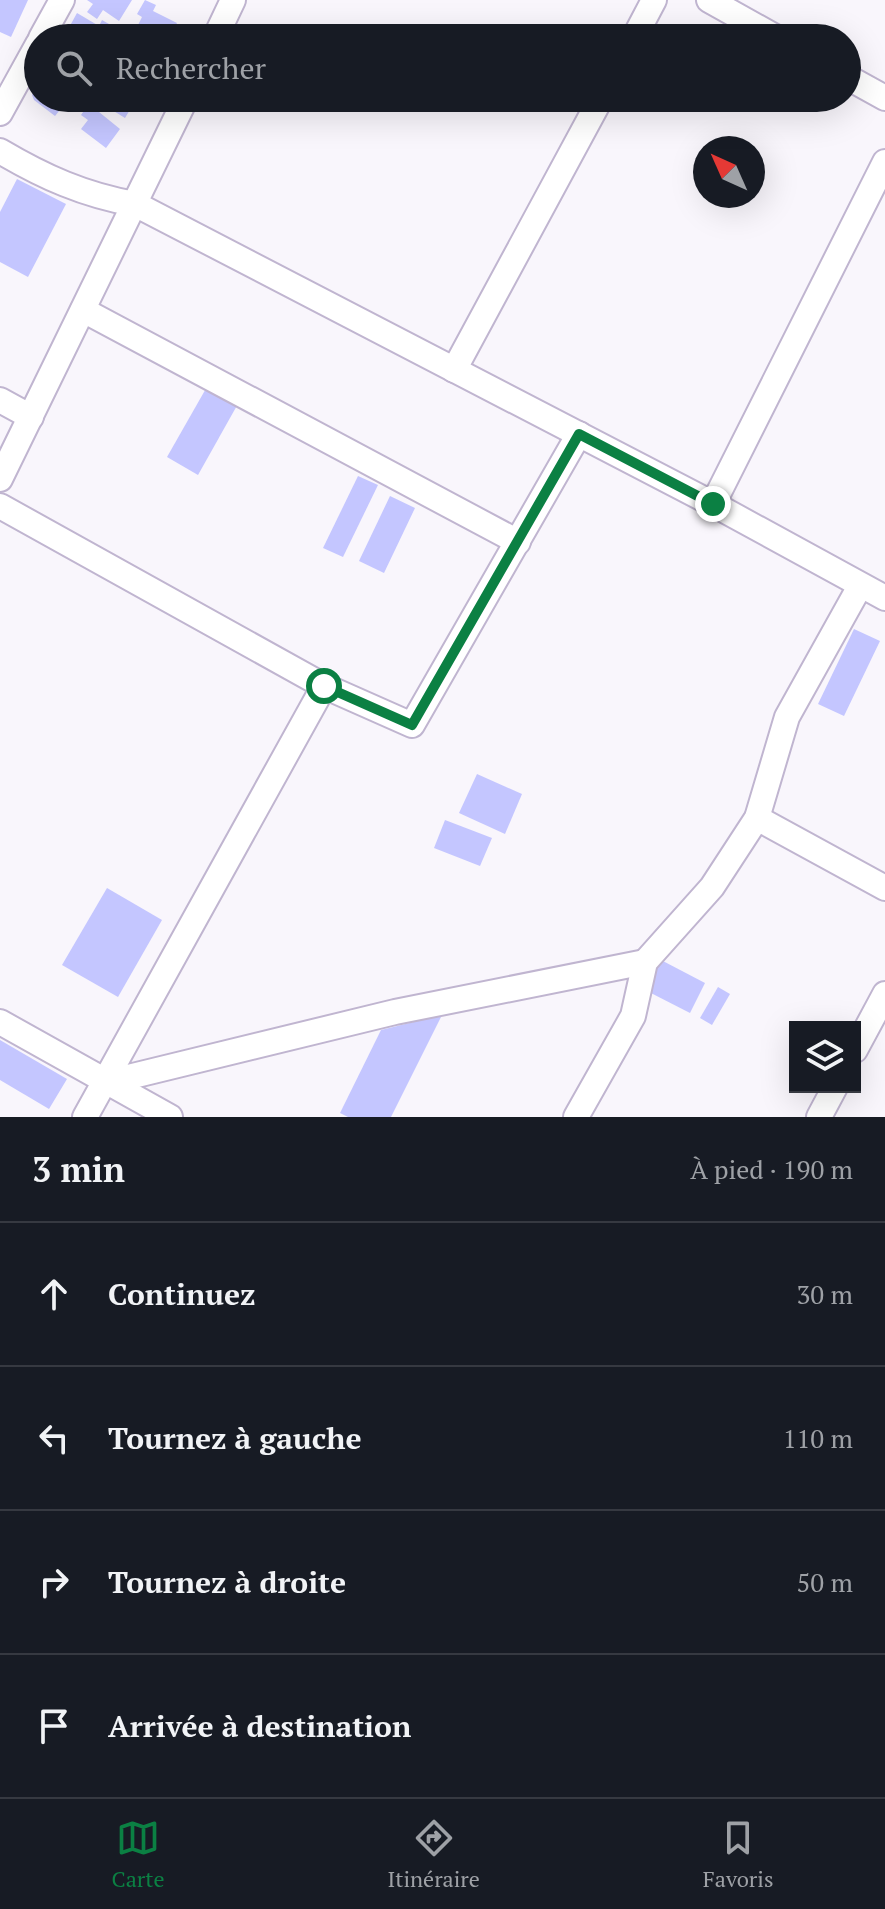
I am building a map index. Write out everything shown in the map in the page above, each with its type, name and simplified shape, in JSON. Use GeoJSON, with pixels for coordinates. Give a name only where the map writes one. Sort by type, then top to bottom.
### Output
{"type":"FeatureCollection","features":[{"type":"Feature","properties":{"kind":"street"},"geometry":{"type":"LineString","coordinates":[[49,24],[62,0]]}},
{"type":"Feature","properties":{"kind":"street"},"geometry":{"type":"LineString","coordinates":[[222,24],[233,0]]}},
{"type":"Feature","properties":{"kind":"street"},"geometry":{"type":"LineString","coordinates":[[641,24],[654,0]]}},
{"type":"Feature","properties":{"kind":"street"},"geometry":{"type":"LineString","coordinates":[[709,0],[752,24]]}},
{"type":"Feature","properties":{"kind":"street"},"geometry":{"type":"LineString","coordinates":[[0,113],[24,69]]}},
{"type":"Feature","properties":{"kind":"street"},"geometry":{"type":"LineString","coordinates":[[861,85],[885,98]]}},
{"type":"Feature","properties":{"kind":"street"},"geometry":{"type":"LineString","coordinates":[[0,479],[179,112]]}},
{"type":"Feature","properties":{"kind":"street"},"geometry":{"type":"LineString","coordinates":[[454,370],[593,112]]}},
{"type":"Feature","properties":{"kind":"street"},"geometry":{"type":"LineString","coordinates":[[0,151],[45,177],[89,196],[135,204],[713,504],[885,598]]}},
{"type":"Feature","properties":{"kind":"street"},"geometry":{"type":"LineString","coordinates":[[713,504],[885,162]]}},
{"type":"Feature","properties":{"kind":"street"},"geometry":{"type":"LineString","coordinates":[[83,310],[518,542]]}},
{"type":"Feature","properties":{"kind":"street"},"geometry":{"type":"LineString","coordinates":[[0,400],[31,417]]}},
{"type":"Feature","properties":{"kind":"street"},"geometry":{"type":"LineString","coordinates":[[0,506],[324,686],[412,725],[579,434]]}},
{"type":"Feature","properties":{"kind":"street"},"geometry":{"type":"LineString","coordinates":[[576,1117],[633,1016],[645,962],[712,887],[757,818],[787,717],[860,586]]}},
{"type":"Feature","properties":{"kind":"street"},"geometry":{"type":"LineString","coordinates":[[85,1117],[324,686]]}},
{"type":"Feature","properties":{"kind":"street"},"geometry":{"type":"LineString","coordinates":[[757,818],[885,888]]}},
{"type":"Feature","properties":{"kind":"street"},"geometry":{"type":"LineString","coordinates":[[104,1083],[395,1012],[645,962]]}},
{"type":"Feature","properties":{"kind":"street"},"geometry":{"type":"LineString","coordinates":[[861,1039],[885,994]]}},
{"type":"Feature","properties":{"kind":"street"},"geometry":{"type":"LineString","coordinates":[[0,1022],[104,1083],[170,1117]]}},
{"type":"Feature","properties":{"kind":"street"},"geometry":{"type":"LineString","coordinates":[[819,1117],[832,1093]]}},
{"type":"Feature","properties":{"kind":"building"},"geometry":{"type":"Polygon","coordinates":[[[0,0],[28,0],[11,37],[0,32],[0,0]]]}},
{"type":"Feature","properties":{"kind":"building"},"geometry":{"type":"Polygon","coordinates":[[[87,0],[132,0],[119,21],[103,10],[97,19],[87,12],[93,4],[87,0]]]}},
{"type":"Feature","properties":{"kind":"building"},"geometry":{"type":"Polygon","coordinates":[[[145,0],[156,5],[153,11],[177,23],[138,24],[142,17],[137,14],[145,0]]]}},
{"type":"Feature","properties":{"kind":"building"},"geometry":{"type":"Polygon","coordinates":[[[77,13],[96,24],[71,24],[77,13]]]}},
{"type":"Feature","properties":{"kind":"building"},"geometry":{"type":"Polygon","coordinates":[[[83,112],[99,112],[120,129],[106,148],[81,129],[88,120],[81,115],[83,112]]]}},
{"type":"Feature","properties":{"kind":"building"},"geometry":{"type":"Polygon","coordinates":[[[17,179],[66,204],[28,277],[0,262],[0,212],[17,179]]]}},
{"type":"Feature","properties":{"kind":"building"},"geometry":{"type":"Polygon","coordinates":[[[208,385],[239,402],[198,475],[167,457],[208,385]]]}},
{"type":"Feature","properties":{"kind":"building"},"geometry":{"type":"Polygon","coordinates":[[[358,476],[378,485],[343,557],[323,548],[358,476]]]}},
{"type":"Feature","properties":{"kind":"building"},"geometry":{"type":"Polygon","coordinates":[[[390,496],[415,508],[384,573],[359,561],[390,496]]]}},
{"type":"Feature","properties":{"kind":"building"},"geometry":{"type":"Polygon","coordinates":[[[854,629],[880,641],[844,716],[818,704],[854,629]]]}},
{"type":"Feature","properties":{"kind":"building"},"geometry":{"type":"Polygon","coordinates":[[[477,774],[522,794],[505,834],[459,813],[477,774]]]}},
{"type":"Feature","properties":{"kind":"building"},"geometry":{"type":"Polygon","coordinates":[[[445,820],[492,838],[480,866],[434,848],[445,820]]]}},
{"type":"Feature","properties":{"kind":"building"},"geometry":{"type":"Polygon","coordinates":[[[107,888],[162,920],[118,997],[62,965],[107,888]]]}},
{"type":"Feature","properties":{"kind":"building"},"geometry":{"type":"Polygon","coordinates":[[[661,960],[705,983],[690,1013],[645,990],[661,960]]]}},
{"type":"Feature","properties":{"kind":"building"},"geometry":{"type":"Polygon","coordinates":[[[718,987],[730,994],[712,1025],[700,1018],[718,987]]]}},
{"type":"Feature","properties":{"kind":"building"},"geometry":{"type":"Polygon","coordinates":[[[442,1015],[391,1117],[348,1117],[340,1113],[381,1030],[442,1015]]]}},
{"type":"Feature","properties":{"kind":"building"},"geometry":{"type":"Polygon","coordinates":[[[0,1040],[67,1079],[49,1109],[0,1080],[0,1040]]]}},
{"type":"Feature","properties":{"kind":"route"},"geometry":{"type":"LineString","coordinates":[[324,686],[412,725],[579,434],[713,504]]}}]}
